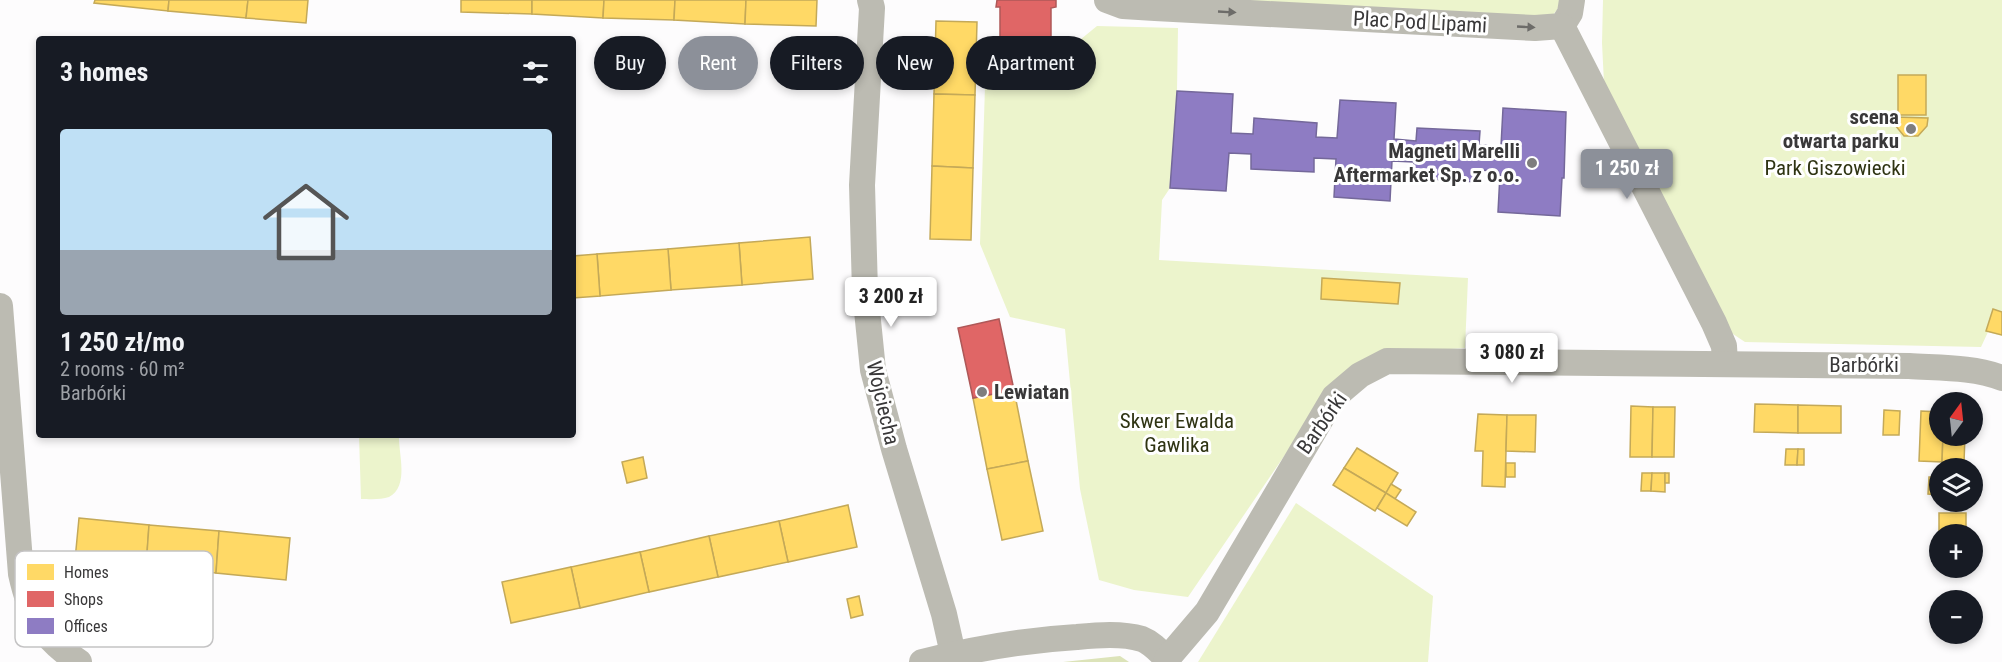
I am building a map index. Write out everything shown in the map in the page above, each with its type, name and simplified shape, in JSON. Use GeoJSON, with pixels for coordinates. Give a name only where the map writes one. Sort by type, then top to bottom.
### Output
{"type":"FeatureCollection","features":[{"type":"Feature","properties":{"kind":"street","name":"Wojciecha"},"geometry":{"type":"LineString","coordinates":[[870,0],[872,8],[862,185],[865,291],[873,370],[894,449],[944,614],[953,654]]}},
{"type":"Feature","properties":{"kind":"street","name":"Plac Pod Lipami"},"geometry":{"type":"LineString","coordinates":[[1107,0],[1123,6],[1155,8],[1535,28],[1562,26]]}},
{"type":"Feature","properties":{"kind":"street"},"geometry":{"type":"LineString","coordinates":[[1572,0],[1570,13],[1562,26],[1714,323],[1724,346],[1725,364]]}},
{"type":"Feature","properties":{"kind":"street"},"geometry":{"type":"LineString","coordinates":[[0,306],[19,551]]}},
{"type":"Feature","properties":{"kind":"street","name":"Barbórki"},"geometry":{"type":"LineString","coordinates":[[1167,661],[1207,612],[1334,397],[1360,375],[1387,361],[1909,366],[1958,369],[2002,378]]}},
{"type":"Feature","properties":{"kind":"street"},"geometry":{"type":"LineString","coordinates":[[922,662],[953,654],[1031,641],[1116,635],[1151,643],[1167,661]]}},
{"type":"Feature","properties":{"kind":"street"},"geometry":{"type":"LineString","coordinates":[[58,647],[79,662]]}},
{"type":"Feature","properties":{"kind":"green space"},"geometry":{"type":"Polygon","coordinates":[[[1125,0],[1562,0],[1550,18],[1125,0]]]}},
{"type":"Feature","properties":{"kind":"green space","name":"Park Giszowiecki"},"geometry":{"type":"Polygon","coordinates":[[[1603,0],[2002,0],[2002,336],[1988,332],[1981,347],[1745,342],[1730,332],[1604,83],[1603,0]]]}},
{"type":"Feature","properties":{"kind":"green space","name":"Skwer Ewalda Gawlika"},"geometry":{"type":"Polygon","coordinates":[[[1097,26],[1178,28],[1177,91],[1170,188],[1162,200],[1159,260],[1468,278],[1465,348],[1393,353],[1321,402],[1188,597],[1134,590],[1099,580],[1080,489],[1065,329],[1010,317],[980,244],[985,90],[1096,90],[1096,36],[1085,36],[1097,26]]]}},
{"type":"Feature","properties":{"kind":"green space"},"geometry":{"type":"Polygon","coordinates":[[[359,438],[399,438],[402,469],[395,492],[389,497],[361,499],[359,438]]]}},
{"type":"Feature","properties":{"kind":"green space"},"geometry":{"type":"Polygon","coordinates":[[[1296,503],[1433,596],[1428,662],[1198,662],[1296,503]]]}},
{"type":"Feature","properties":{"kind":"green space"},"geometry":{"type":"Polygon","coordinates":[[[1120,656],[1129,662],[1063,662],[1120,656]]]}},
{"type":"Feature","properties":{"kind":"building: Homes"},"geometry":{"type":"Polygon","coordinates":[[[95,0],[169,0],[168,11],[94,3],[95,0]]]}},
{"type":"Feature","properties":{"kind":"building: Homes"},"geometry":{"type":"Polygon","coordinates":[[[169,0],[248,0],[246,18],[168,11],[169,0]]]}},
{"type":"Feature","properties":{"kind":"building: Homes"},"geometry":{"type":"Polygon","coordinates":[[[248,0],[308,0],[306,23],[246,18],[248,0]]]}},
{"type":"Feature","properties":{"kind":"building: Homes"},"geometry":{"type":"Polygon","coordinates":[[[461,0],[532,0],[532,14],[461,12],[461,0]]]}},
{"type":"Feature","properties":{"kind":"building: Homes"},"geometry":{"type":"Polygon","coordinates":[[[532,0],[604,0],[603,18],[532,14],[532,0]]]}},
{"type":"Feature","properties":{"kind":"building: Homes"},"geometry":{"type":"Polygon","coordinates":[[[604,0],[675,0],[674,20],[603,18],[604,0]]]}},
{"type":"Feature","properties":{"kind":"building: Homes"},"geometry":{"type":"Polygon","coordinates":[[[675,0],[746,0],[745,24],[674,20],[675,0]]]}},
{"type":"Feature","properties":{"kind":"building: Homes"},"geometry":{"type":"Polygon","coordinates":[[[746,0],[817,0],[816,26],[745,24],[746,0]]]}},
{"type":"Feature","properties":{"kind":"building: Homes"},"geometry":{"type":"Polygon","coordinates":[[[936,21],[977,22],[977,36],[966,36],[966,90],[975,90],[975,95],[934,94],[934,90],[954,90],[954,36],[936,36],[936,21]]]}},
{"type":"Feature","properties":{"kind":"building: Homes"},"geometry":{"type":"Polygon","coordinates":[[[1898,75],[1926,75],[1926,115],[1898,115],[1898,75]]]}},
{"type":"Feature","properties":{"kind":"building: Homes"},"geometry":{"type":"Polygon","coordinates":[[[934,94],[975,95],[973,168],[932,166],[934,94]]]}},
{"type":"Feature","properties":{"kind":"building: Homes","name":"scena otwarta parku"},"geometry":{"type":"Polygon","coordinates":[[[1895,117],[1928,118],[1927,126],[1918,136],[1904,136],[1895,125],[1895,117]]]}},
{"type":"Feature","properties":{"kind":"building: Homes"},"geometry":{"type":"Polygon","coordinates":[[[932,166],[973,168],[971,240],[930,239],[932,166]]]}},
{"type":"Feature","properties":{"kind":"building: Homes"},"geometry":{"type":"Polygon","coordinates":[[[810,237],[813,279],[742,285],[739,243],[810,237]]]}},
{"type":"Feature","properties":{"kind":"building: Homes"},"geometry":{"type":"Polygon","coordinates":[[[739,243],[742,285],[671,290],[668,249],[739,243]]]}},
{"type":"Feature","properties":{"kind":"building: Homes"},"geometry":{"type":"Polygon","coordinates":[[[668,249],[671,290],[600,296],[597,254],[668,249]]]}},
{"type":"Feature","properties":{"kind":"building: Homes"},"geometry":{"type":"Polygon","coordinates":[[[597,254],[600,296],[576,298],[576,256],[597,254]]]}},
{"type":"Feature","properties":{"kind":"building: Homes"},"geometry":{"type":"Polygon","coordinates":[[[1322,278],[1400,283],[1398,304],[1321,299],[1322,278]]]}},
{"type":"Feature","properties":{"kind":"building: Homes"},"geometry":{"type":"Polygon","coordinates":[[[1993,309],[2002,312],[2002,335],[1986,331],[1993,309]]]}},
{"type":"Feature","properties":{"kind":"building: Homes"},"geometry":{"type":"Polygon","coordinates":[[[1014,390],[1028,461],[987,469],[973,398],[1014,390]]]}},
{"type":"Feature","properties":{"kind":"building: Homes"},"geometry":{"type":"Polygon","coordinates":[[[1755,404],[1798,405],[1798,433],[1754,432],[1755,404]]]}},
{"type":"Feature","properties":{"kind":"building: Homes"},"geometry":{"type":"Polygon","coordinates":[[[1798,405],[1841,406],[1841,433],[1798,433],[1798,405]]]}},
{"type":"Feature","properties":{"kind":"building: Homes"},"geometry":{"type":"Polygon","coordinates":[[[1631,406],[1653,407],[1652,457],[1630,457],[1631,406]]]}},
{"type":"Feature","properties":{"kind":"building: Homes"},"geometry":{"type":"Polygon","coordinates":[[[1653,407],[1675,407],[1674,457],[1652,457],[1653,407]]]}},
{"type":"Feature","properties":{"kind":"building: Homes"},"geometry":{"type":"Polygon","coordinates":[[[1884,410],[1900,411],[1899,435],[1883,435],[1884,410]]]}},
{"type":"Feature","properties":{"kind":"building: Homes"},"geometry":{"type":"Polygon","coordinates":[[[1921,411],[1929,411],[1929,446],[1943,446],[1942,458],[1919,461],[1921,411]]]}},
{"type":"Feature","properties":{"kind":"building: Homes"},"geometry":{"type":"Polygon","coordinates":[[[1478,414],[1507,415],[1505,487],[1482,486],[1483,451],[1475,451],[1478,414]]]}},
{"type":"Feature","properties":{"kind":"building: Homes"},"geometry":{"type":"Polygon","coordinates":[[[1507,415],[1536,415],[1535,452],[1506,451],[1507,415]]]}},
{"type":"Feature","properties":{"kind":"building: Homes"},"geometry":{"type":"Polygon","coordinates":[[[1943,446],[1965,446],[1964,458],[1942,458],[1943,446]]]}},
{"type":"Feature","properties":{"kind":"building: Homes"},"geometry":{"type":"Polygon","coordinates":[[[1357,448],[1398,473],[1386,493],[1344,468],[1357,448]]]}},
{"type":"Feature","properties":{"kind":"building: Homes"},"geometry":{"type":"Polygon","coordinates":[[[1786,449],[1798,449],[1797,465],[1785,465],[1786,449]]]}},
{"type":"Feature","properties":{"kind":"building: Homes"},"geometry":{"type":"Polygon","coordinates":[[[1798,449],[1804,449],[1804,465],[1797,465],[1798,449]]]}},
{"type":"Feature","properties":{"kind":"building: Homes"},"geometry":{"type":"Polygon","coordinates":[[[643,457],[647,478],[627,483],[622,462],[643,457]]]}},
{"type":"Feature","properties":{"kind":"building: Homes"},"geometry":{"type":"Polygon","coordinates":[[[1028,461],[1043,531],[1002,540],[987,469],[1028,461]]]}},
{"type":"Feature","properties":{"kind":"building: Homes"},"geometry":{"type":"Polygon","coordinates":[[[1506,463],[1515,463],[1515,477],[1506,477],[1506,463]]]}},
{"type":"Feature","properties":{"kind":"building: Homes"},"geometry":{"type":"Polygon","coordinates":[[[1344,468],[1386,493],[1375,511],[1333,485],[1344,468]]]}},
{"type":"Feature","properties":{"kind":"building: Homes"},"geometry":{"type":"Polygon","coordinates":[[[1642,473],[1652,473],[1651,491],[1641,491],[1642,473]]]}},
{"type":"Feature","properties":{"kind":"building: Homes"},"geometry":{"type":"Polygon","coordinates":[[[1652,473],[1665,473],[1665,492],[1651,491],[1652,473]]]}},
{"type":"Feature","properties":{"kind":"building: Homes"},"geometry":{"type":"Polygon","coordinates":[[[1665,473],[1669,473],[1669,483],[1665,483],[1665,473]]]}},
{"type":"Feature","properties":{"kind":"building: Homes"},"geometry":{"type":"Polygon","coordinates":[[[1391,484],[1401,490],[1395,499],[1386,493],[1391,484]]]}},
{"type":"Feature","properties":{"kind":"building: Homes"},"geometry":{"type":"Polygon","coordinates":[[[1386,493],[1416,512],[1407,526],[1377,508],[1386,493]]]}},
{"type":"Feature","properties":{"kind":"building: Homes"},"geometry":{"type":"Polygon","coordinates":[[[848,505],[857,547],[788,562],[779,521],[848,505]]]}},
{"type":"Feature","properties":{"kind":"building: Homes"},"geometry":{"type":"Polygon","coordinates":[[[1939,513],[1966,513],[1966,524],[1939,524],[1939,513]]]}},
{"type":"Feature","properties":{"kind":"building: Homes"},"geometry":{"type":"Polygon","coordinates":[[[79,518],[149,525],[147,551],[76,551],[79,518]]]}},
{"type":"Feature","properties":{"kind":"building: Homes"},"geometry":{"type":"Polygon","coordinates":[[[779,521],[788,562],[718,577],[709,536],[779,521]]]}},
{"type":"Feature","properties":{"kind":"building: Homes"},"geometry":{"type":"Polygon","coordinates":[[[149,525],[219,531],[216,573],[213,573],[213,551],[147,551],[149,525]]]}},
{"type":"Feature","properties":{"kind":"building: Homes"},"geometry":{"type":"Polygon","coordinates":[[[219,531],[290,538],[286,580],[216,573],[219,531]]]}},
{"type":"Feature","properties":{"kind":"building: Homes"},"geometry":{"type":"Polygon","coordinates":[[[709,536],[718,577],[649,592],[640,552],[709,536]]]}},
{"type":"Feature","properties":{"kind":"building: Homes"},"geometry":{"type":"Polygon","coordinates":[[[640,552],[649,592],[580,608],[571,567],[640,552]]]}},
{"type":"Feature","properties":{"kind":"building: Homes"},"geometry":{"type":"Polygon","coordinates":[[[571,567],[580,608],[511,623],[502,582],[571,567]]]}},
{"type":"Feature","properties":{"kind":"building: Homes"},"geometry":{"type":"Polygon","coordinates":[[[859,596],[863,615],[851,618],[847,599],[859,596]]]}},
{"type":"Feature","properties":{"kind":"building: Shops"},"geometry":{"type":"Polygon","coordinates":[[[997,0],[1056,0],[1056,7],[1051,8],[1051,36],[1000,36],[1000,7],[996,7],[997,0]]]}},
{"type":"Feature","properties":{"kind":"building: Shops"},"geometry":{"type":"Polygon","coordinates":[[[999,319],[1014,390],[973,398],[958,328],[999,319]]]}},
{"type":"Feature","properties":{"kind":"building: Offices"},"geometry":{"type":"Polygon","coordinates":[[[1177,91],[1233,94],[1231,133],[1253,134],[1254,118],[1317,123],[1316,137],[1337,138],[1340,100],[1396,103],[1394,139],[1416,141],[1417,128],[1480,131],[1479,145],[1501,146],[1503,108],[1566,112],[1564,178],[1562,178],[1560,216],[1498,212],[1500,174],[1498,171],[1477,170],[1477,182],[1414,178],[1414,162],[1392,161],[1390,201],[1334,197],[1336,159],[1314,158],[1314,172],[1251,169],[1251,154],[1229,153],[1226,191],[1170,188],[1177,91]]]}},
{"type":"Feature","properties":{"kind":"place","name":"scena otwarta parku"},"geometry":{"type":"Point","coordinates":[1911,129]}},
{"type":"Feature","properties":{"kind":"place","name":"Magneti Marelli Aftermarket Sp. z o.o."},"geometry":{"type":"Point","coordinates":[1532,163]}},
{"type":"Feature","properties":{"kind":"place","name":"Lewiatan"},"geometry":{"type":"Point","coordinates":[982,392]}}]}
